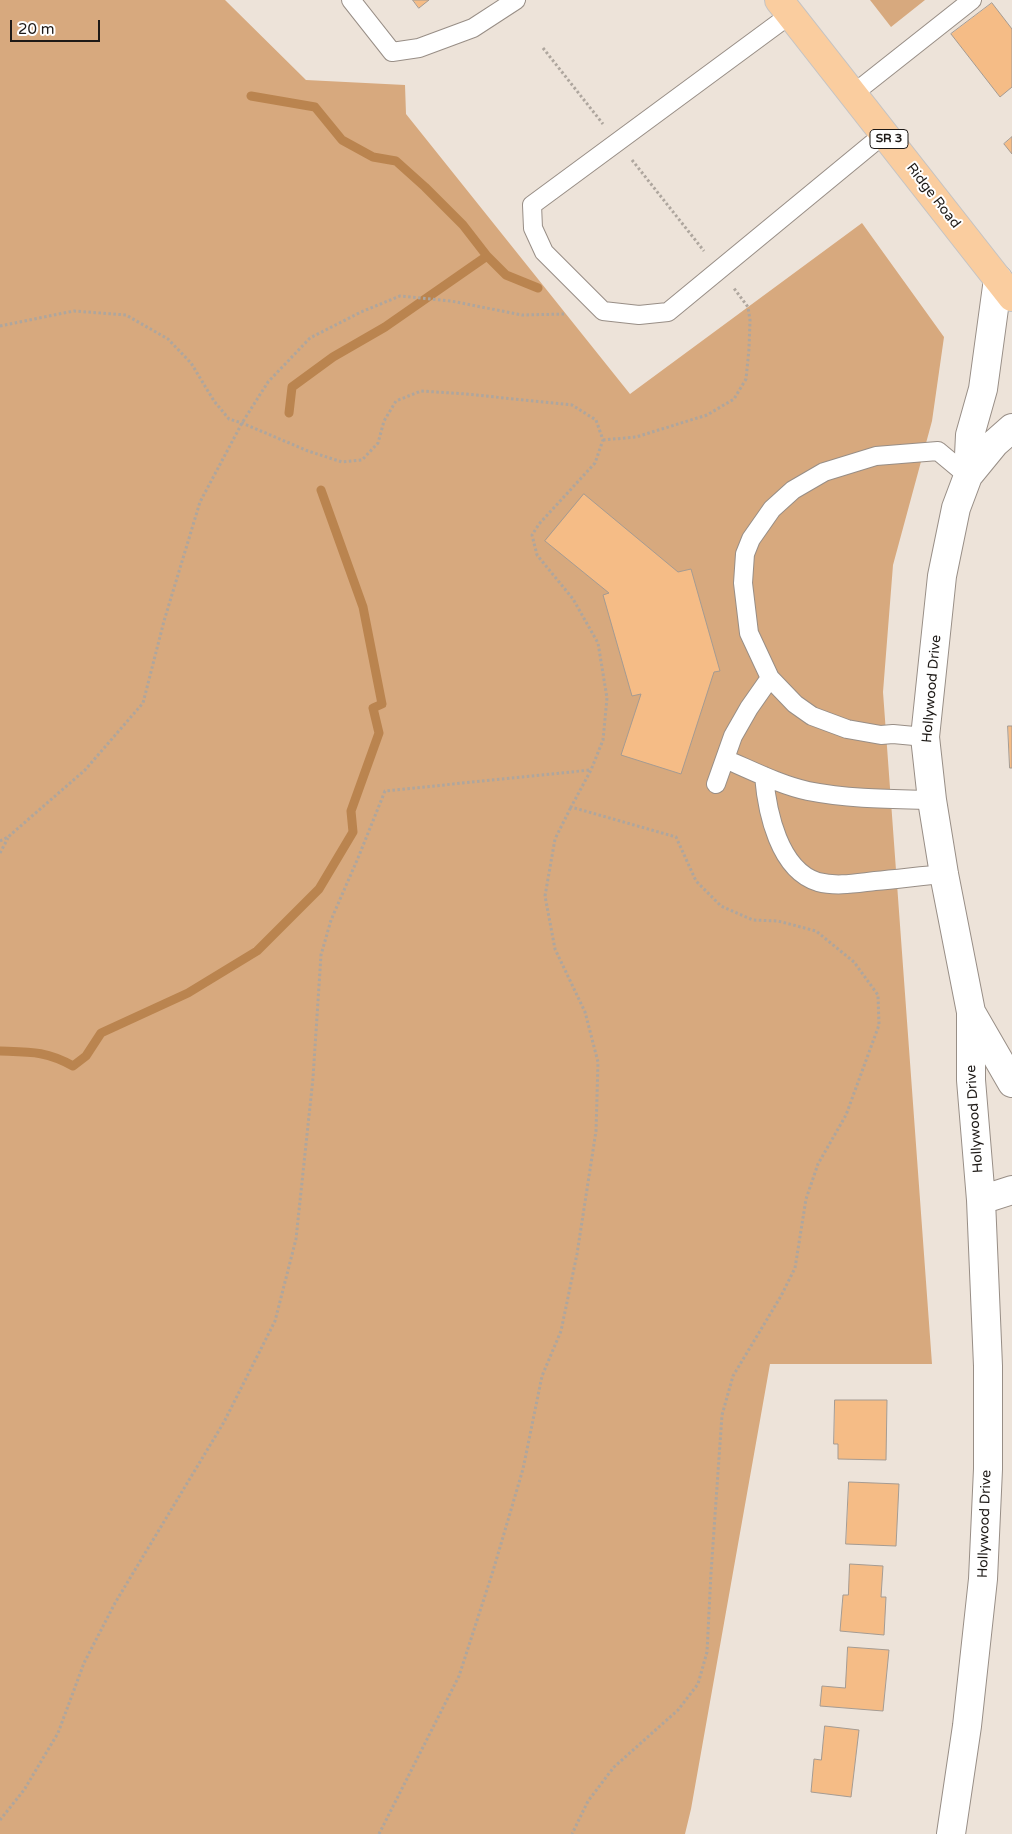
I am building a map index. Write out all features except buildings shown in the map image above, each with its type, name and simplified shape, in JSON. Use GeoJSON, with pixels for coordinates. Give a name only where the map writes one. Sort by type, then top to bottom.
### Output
{"type":"FeatureCollection","features":[{"type":"Feature","properties":{"kind":"main road","name":"Ridge Road"},"geometry":{"type":"LineString","coordinates":[[785,7],[1005,288]]}},
{"type":"Feature","properties":{"kind":"street"},"geometry":{"type":"LineString","coordinates":[[968,476],[970,435],[983,389],[1005,288]]}},
{"type":"Feature","properties":{"kind":"street","name":"Hollywood Drive"},"geometry":{"type":"LineString","coordinates":[[951,1834],[967,1726],[983,1579],[988,1469],[988,1366],[981,1200],[970,1080],[971,1012],[944,874],[932,800],[926,737],[942,576],[956,508],[968,476],[995,443],[1012,428]]}},
{"type":"Feature","properties":{"kind":"street"},"geometry":{"type":"LineString","coordinates":[[971,1012],[1012,1083]]}},
{"type":"Feature","properties":{"kind":"street"},"geometry":{"type":"LineString","coordinates":[[981,1200],[1012,1190]]}},
{"type":"Feature","properties":{"kind":"lane"},"geometry":{"type":"LineString","coordinates":[[351,0],[392,52],[419,48],[473,28],[516,0]]}},
{"type":"Feature","properties":{"kind":"lane"},"geometry":{"type":"LineString","coordinates":[[854,94],[972,0]]}},
{"type":"Feature","properties":{"kind":"lane"},"geometry":{"type":"LineString","coordinates":[[785,7],[618,142],[532,205],[533,228],[544,252],[603,311],[638,315],[668,312],[884,134]]}},
{"type":"Feature","properties":{"kind":"lane"},"geometry":{"type":"LineString","coordinates":[[926,737],[893,734],[881,735],[847,729],[812,716],[795,704],[770,678],[749,633],[743,583],[745,554],[751,539],[772,509],[793,490],[824,472],[876,456],[938,451],[968,476]]}},
{"type":"Feature","properties":{"kind":"lane"},"geometry":{"type":"LineString","coordinates":[[716,784],[733,736],[749,708],[770,678]]}},
{"type":"Feature","properties":{"kind":"lane"},"geometry":{"type":"LineString","coordinates":[[725,759],[764,776],[807,791],[868,799],[932,800]]}},
{"type":"Feature","properties":{"kind":"lane"},"geometry":{"type":"LineString","coordinates":[[764,776],[766,800],[774,830],[790,862],[803,875],[819,882],[842,885],[944,874]]}},
{"type":"Feature","properties":{"kind":"path"},"geometry":{"type":"LineString","coordinates":[[543,48],[748,306],[750,349],[746,378],[734,399],[707,415],[636,437],[603,440]]}},
{"type":"Feature","properties":{"kind":"path"},"geometry":{"type":"LineString","coordinates":[[0,841],[8,837],[85,770],[142,703],[164,621],[200,502],[242,423],[268,382],[310,338],[361,312],[400,296],[451,301],[522,316],[566,314]]}},
{"type":"Feature","properties":{"kind":"path"},"geometry":{"type":"LineString","coordinates":[[0,326],[74,311],[126,315],[168,339],[191,363],[214,400],[229,419],[308,451],[342,462],[362,460],[378,443],[384,421],[396,401],[421,391],[572,406],[596,420],[603,440],[595,463],[539,524],[532,535],[537,555],[573,599],[598,642],[607,698],[603,740],[591,770],[556,839],[545,896],[555,949],[585,1012],[598,1062],[596,1131],[577,1254],[561,1331],[542,1376],[524,1469],[459,1676],[379,1834]]}},
{"type":"Feature","properties":{"kind":"path"},"geometry":{"type":"LineString","coordinates":[[0,1820],[24,1790],[58,1733],[84,1663],[111,1612],[224,1422],[275,1321],[296,1239],[313,1078],[321,955],[330,920],[385,791],[591,770]]}},
{"type":"Feature","properties":{"kind":"path"},"geometry":{"type":"LineString","coordinates":[[571,807],[676,836],[696,881],[721,906],[753,920],[778,921],[816,931],[854,962],[878,996],[879,1025],[846,1115],[818,1164],[809,1190],[796,1268],[733,1376],[722,1415],[707,1652],[698,1684],[678,1710],[614,1768],[588,1801],[572,1834]]}},
{"type":"Feature","properties":{"kind":"path"},"geometry":{"type":"LineString","coordinates":[[0,853],[8,837]]}},
{"type":"Feature","properties":{"kind":"shaded area"},"geometry":{"type":"Polygon","coordinates":[[[0,0],[225,0],[306,80],[405,85],[406,114],[630,394],[862,223],[944,337],[932,421],[893,565],[883,692],[932,1364],[770,1364],[685,1834],[0,1834],[0,0]]]}},
{"type":"Feature","properties":{"kind":"shaded area"},"geometry":{"type":"Polygon","coordinates":[[[870,0],[925,0],[891,27],[870,0]]]}},
{"type":"Feature","properties":{"kind":"waterway"},"geometry":{"type":"LineString","coordinates":[[251,96],[315,107],[342,140],[373,157],[396,161],[463,225],[487,256]]}},
{"type":"Feature","properties":{"kind":"waterway"},"geometry":{"type":"LineString","coordinates":[[289,413],[292,387],[333,357],[385,327],[487,256],[506,275],[538,288]]}},
{"type":"Feature","properties":{"kind":"waterway"},"geometry":{"type":"LineString","coordinates":[[0,1051],[29,1052],[46,1055],[73,1066],[86,1056],[101,1033],[188,993],[257,951],[319,889],[353,832],[351,811],[379,733],[373,708],[382,704],[363,607],[321,490]]}}]}
